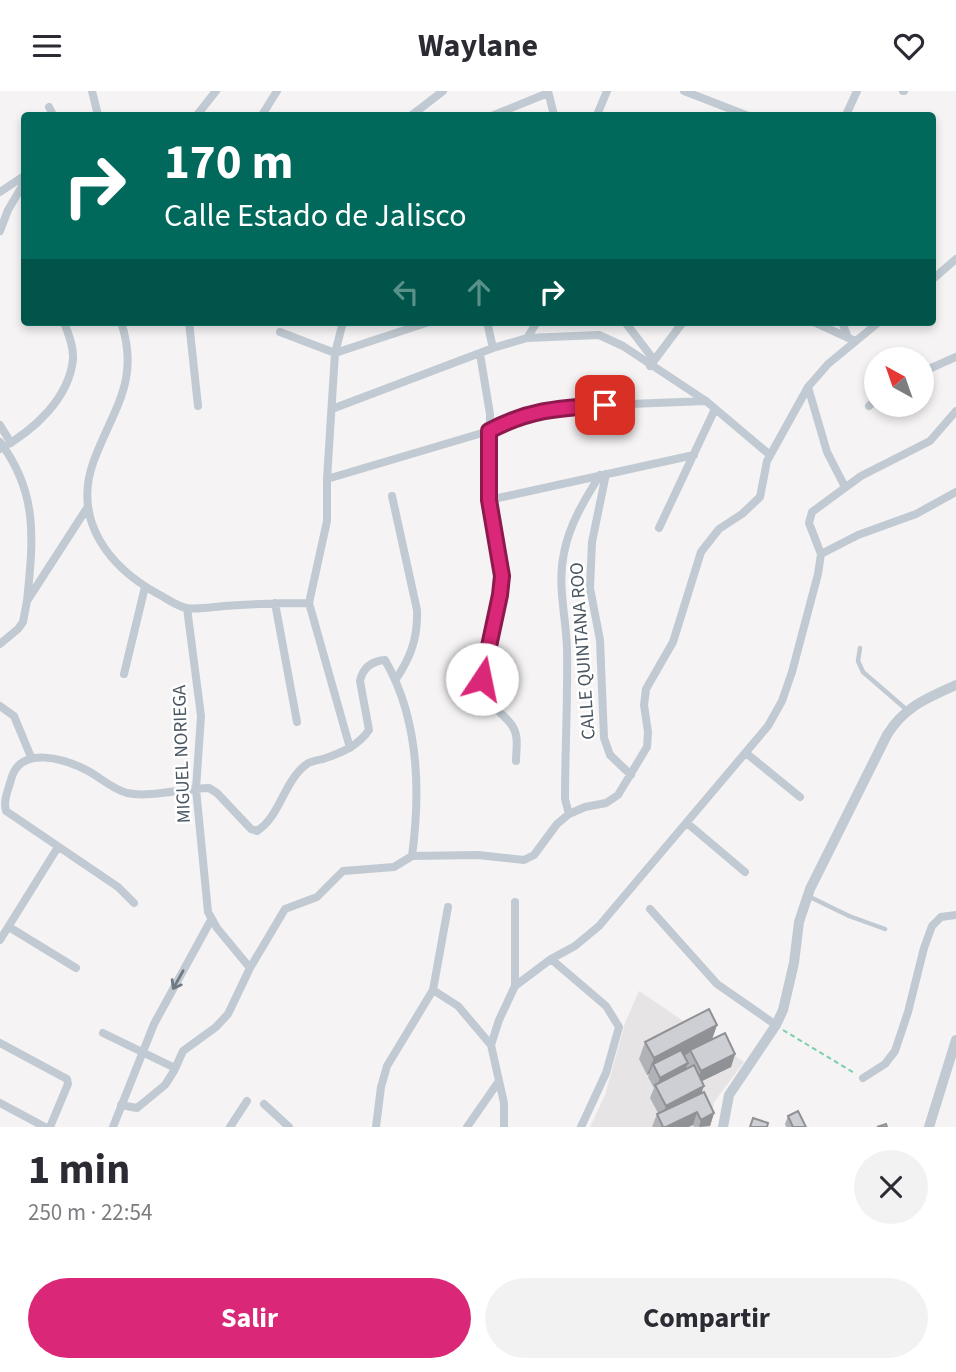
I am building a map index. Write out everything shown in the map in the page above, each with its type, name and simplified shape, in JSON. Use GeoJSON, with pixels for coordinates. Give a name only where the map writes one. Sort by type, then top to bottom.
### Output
{"type":"FeatureCollection","features":[{"type":"Feature","properties":{"kind":"street"},"geometry":{"type":"LineString","coordinates":[[92,91],[97,112]]}},
{"type":"Feature","properties":{"kind":"street"},"geometry":{"type":"LineString","coordinates":[[199,112],[216,91]]}},
{"type":"Feature","properties":{"kind":"street"},"geometry":{"type":"LineString","coordinates":[[264,112],[277,91]]}},
{"type":"Feature","properties":{"kind":"street"},"geometry":{"type":"LineString","coordinates":[[416,112],[443,91]]}},
{"type":"Feature","properties":{"kind":"street"},"geometry":{"type":"LineString","coordinates":[[598,112],[607,91]]}},
{"type":"Feature","properties":{"kind":"street"},"geometry":{"type":"LineString","coordinates":[[684,91],[738,112]]}},
{"type":"Feature","properties":{"kind":"street"},"geometry":{"type":"LineString","coordinates":[[847,112],[857,91]]}},
{"type":"Feature","properties":{"kind":"street"},"geometry":{"type":"LineString","coordinates":[[501,112],[548,92],[553,112]]}},
{"type":"Feature","properties":{"kind":"street"},"geometry":{"type":"LineString","coordinates":[[0,192],[21,178]]}},
{"type":"Feature","properties":{"kind":"street"},"geometry":{"type":"LineString","coordinates":[[0,221],[21,188]]}},
{"type":"Feature","properties":{"kind":"street"},"geometry":{"type":"LineString","coordinates":[[0,231],[8,210]]}},
{"type":"Feature","properties":{"kind":"street"},"geometry":{"type":"LineString","coordinates":[[936,277],[956,260]]}},
{"type":"Feature","properties":{"kind":"street"},"geometry":{"type":"LineString","coordinates":[[4,445],[38,423],[68,379],[73,357],[65,326]]}},
{"type":"Feature","properties":{"kind":"street"},"geometry":{"type":"LineString","coordinates":[[122,326],[128,341],[128,376],[122,397],[92,466],[85,498],[94,528],[113,559],[145,587],[187,608],[309,603]]}},
{"type":"Feature","properties":{"kind":"street"},"geometry":{"type":"LineString","coordinates":[[189,326],[198,406]]}},
{"type":"Feature","properties":{"kind":"street"},"geometry":{"type":"LineString","coordinates":[[342,326],[335,353],[327,521],[309,603],[349,748]]}},
{"type":"Feature","properties":{"kind":"street"},"geometry":{"type":"LineString","coordinates":[[280,332],[335,353],[417,326]]}},
{"type":"Feature","properties":{"kind":"street"},"geometry":{"type":"LineString","coordinates":[[488,326],[493,348]]}},
{"type":"Feature","properties":{"kind":"street"},"geometry":{"type":"LineString","coordinates":[[527,338],[534,326]]}},
{"type":"Feature","properties":{"kind":"street"},"geometry":{"type":"LineString","coordinates":[[628,326],[652,363]]}},
{"type":"Feature","properties":{"kind":"street"},"geometry":{"type":"LineString","coordinates":[[652,363],[680,326]]}},
{"type":"Feature","properties":{"kind":"street"},"geometry":{"type":"LineString","coordinates":[[824,326],[855,341]]}},
{"type":"Feature","properties":{"kind":"street"},"geometry":{"type":"LineString","coordinates":[[844,326],[847,335]]}},
{"type":"Feature","properties":{"kind":"street"},"geometry":{"type":"LineString","coordinates":[[121,1105],[137,1108],[165,1085],[183,1051],[216,1027],[228,1014],[250,968],[282,913],[289,906],[317,897],[344,870],[394,867],[412,856],[478,855],[524,860],[534,855],[557,824],[569,814],[611,800],[622,790],[645,752],[648,741],[644,705],[646,689],[673,642],[701,552],[719,529],[742,514],[760,497],[770,455],[808,387],[828,364],[873,326]]}},
{"type":"Feature","properties":{"kind":"street"},"geometry":{"type":"LineString","coordinates":[[332,409],[493,348],[527,338],[599,335],[652,363],[706,401],[770,455]]}},
{"type":"Feature","properties":{"kind":"street"},"geometry":{"type":"LineString","coordinates":[[480,354],[490,414],[489,500],[502,576],[483,687],[488,702],[513,728],[516,761]]}},
{"type":"Feature","properties":{"kind":"street"},"geometry":{"type":"LineString","coordinates":[[934,367],[956,357]]}},
{"type":"Feature","properties":{"kind":"street"},"geometry":{"type":"LineString","coordinates":[[808,387],[827,452],[845,487]]}},
{"type":"Feature","properties":{"kind":"street"},"geometry":{"type":"LineString","coordinates":[[327,479],[489,431],[523,415],[553,409],[706,401]]}},
{"type":"Feature","properties":{"kind":"street"},"geometry":{"type":"LineString","coordinates":[[659,529],[715,409]]}},
{"type":"Feature","properties":{"kind":"street"},"geometry":{"type":"LineString","coordinates":[[515,986],[551,959],[575,946],[599,926],[768,726],[782,701],[815,586],[821,554],[809,518],[814,510],[861,476],[930,441],[956,411]]}},
{"type":"Feature","properties":{"kind":"street"},"geometry":{"type":"LineString","coordinates":[[0,425],[4,445],[21,480],[32,517],[33,545],[23,622],[1,642]]}},
{"type":"Feature","properties":{"kind":"street"},"geometry":{"type":"LineString","coordinates":[[489,500],[694,455]]}},
{"type":"Feature","properties":{"kind":"street"},"geometry":{"type":"LineString","coordinates":[[569,814],[565,799],[567,647],[561,581],[568,538],[580,509],[603,474]]}},
{"type":"Feature","properties":{"kind":"street","name":"CALLE QUINTANA ROO"},"geometry":{"type":"LineString","coordinates":[[603,474],[592,542],[590,588],[600,640],[604,738],[610,755],[631,775]]}},
{"type":"Feature","properties":{"kind":"street"},"geometry":{"type":"LineString","coordinates":[[821,554],[859,535],[916,514],[956,492]]}},
{"type":"Feature","properties":{"kind":"street"},"geometry":{"type":"LineString","coordinates":[[392,496],[418,610],[413,648],[396,678]]}},
{"type":"Feature","properties":{"kind":"street"},"geometry":{"type":"LineString","coordinates":[[27,601],[87,508]]}},
{"type":"Feature","properties":{"kind":"street"},"geometry":{"type":"LineString","coordinates":[[124,674],[145,587]]}},
{"type":"Feature","properties":{"kind":"street"},"geometry":{"type":"LineString","coordinates":[[275,603],[296,722]]}},
{"type":"Feature","properties":{"kind":"street","name":"MIGUEL NORIEGA"},"geometry":{"type":"LineString","coordinates":[[187,608],[201,716],[196,789],[208,912],[211,920],[250,968]]}},
{"type":"Feature","properties":{"kind":"street"},"geometry":{"type":"LineString","coordinates":[[134,903],[118,887],[6,811],[5,804],[12,774],[18,765],[31,757],[58,760],[88,771],[113,787],[132,794],[212,789],[248,826],[257,831],[266,824],[291,783],[307,764],[349,748],[362,740],[369,730],[360,681],[362,673],[376,661],[385,660],[396,678],[416,751],[417,819],[412,856]]}},
{"type":"Feature","properties":{"kind":"street"},"geometry":{"type":"LineString","coordinates":[[723,1127],[729,1095],[776,1025],[790,988],[799,922],[807,895],[887,735],[893,724],[907,710],[925,698],[956,685]]}},
{"type":"Feature","properties":{"kind":"street"},"geometry":{"type":"LineString","coordinates":[[0,706],[14,716],[31,757]]}},
{"type":"Feature","properties":{"kind":"street"},"geometry":{"type":"LineString","coordinates":[[746,753],[800,797]]}},
{"type":"Feature","properties":{"kind":"street"},"geometry":{"type":"LineString","coordinates":[[687,823],[745,872]]}},
{"type":"Feature","properties":{"kind":"street"},"geometry":{"type":"LineString","coordinates":[[0,940],[58,847]]}},
{"type":"Feature","properties":{"kind":"street"},"geometry":{"type":"LineString","coordinates":[[491,1045],[515,986],[515,902]]}},
{"type":"Feature","properties":{"kind":"street"},"geometry":{"type":"LineString","coordinates":[[376,1127],[381,1087],[387,1066],[433,990],[448,907]]}},
{"type":"Feature","properties":{"kind":"street"},"geometry":{"type":"LineString","coordinates":[[650,909],[717,984],[776,1025]]}},
{"type":"Feature","properties":{"kind":"street"},"geometry":{"type":"LineString","coordinates":[[863,1078],[885,1064],[895,1051],[932,926],[937,919],[956,915]]}},
{"type":"Feature","properties":{"kind":"street"},"geometry":{"type":"LineString","coordinates":[[113,1127],[159,1013],[211,920]]}},
{"type":"Feature","properties":{"kind":"street"},"geometry":{"type":"LineString","coordinates":[[9,927],[76,968]]}},
{"type":"Feature","properties":{"kind":"street"},"geometry":{"type":"LineString","coordinates":[[551,959],[606,1006],[619,1027],[606,1073],[580,1127]]}},
{"type":"Feature","properties":{"kind":"street"},"geometry":{"type":"LineString","coordinates":[[433,990],[458,1006],[491,1045],[504,1103],[505,1127]]}},
{"type":"Feature","properties":{"kind":"street"},"geometry":{"type":"LineString","coordinates":[[103,1034],[175,1068]]}},
{"type":"Feature","properties":{"kind":"street"},"geometry":{"type":"LineString","coordinates":[[929,1127],[956,1040]]}},
{"type":"Feature","properties":{"kind":"street"},"geometry":{"type":"LineString","coordinates":[[0,1043],[67,1079],[68,1084],[50,1127]]}},
{"type":"Feature","properties":{"kind":"street"},"geometry":{"type":"LineString","coordinates":[[467,1127],[499,1081]]}},
{"type":"Feature","properties":{"kind":"street"},"geometry":{"type":"LineString","coordinates":[[230,1127],[247,1101]]}},
{"type":"Feature","properties":{"kind":"street"},"geometry":{"type":"LineString","coordinates":[[0,1103],[45,1127]]}},
{"type":"Feature","properties":{"kind":"street"},"geometry":{"type":"LineString","coordinates":[[264,1104],[289,1127]]}},
{"type":"Feature","properties":{"kind":"lane"},"geometry":{"type":"LineString","coordinates":[[860,648],[858,661],[863,672],[907,710]]}},
{"type":"Feature","properties":{"kind":"lane"},"geometry":{"type":"LineString","coordinates":[[807,895],[849,916],[885,929]]}},
{"type":"Feature","properties":{"kind":"path"},"geometry":{"type":"LineString","coordinates":[[776,1025],[863,1078]]}},
{"type":"Feature","properties":{"kind":"shaded area"},"geometry":{"type":"Polygon","coordinates":[[[639,991],[744,1062],[714,1102],[710,1127],[590,1127],[605,1095],[625,1023],[639,991]]]}},
{"type":"Feature","properties":{"kind":"building"},"geometry":{"type":"Polygon","coordinates":[[[709,1009],[717,1025],[654,1058],[645,1042],[709,1009]]]}},
{"type":"Feature","properties":{"kind":"building"},"geometry":{"type":"Polygon","coordinates":[[[725,1033],[735,1054],[701,1071],[690,1050],[725,1033]]]}},
{"type":"Feature","properties":{"kind":"building"},"geometry":{"type":"Polygon","coordinates":[[[681,1050],[688,1063],[660,1078],[653,1064],[681,1050]]]}},
{"type":"Feature","properties":{"kind":"building"},"geometry":{"type":"Polygon","coordinates":[[[694,1065],[704,1086],[666,1106],[655,1085],[694,1065]]]}},
{"type":"Feature","properties":{"kind":"building"},"geometry":{"type":"Polygon","coordinates":[[[704,1092],[714,1113],[701,1120],[697,1112],[663,1127],[657,1114],[704,1092]]]}},
{"type":"Feature","properties":{"kind":"building"},"geometry":{"type":"Polygon","coordinates":[[[798,1111],[806,1127],[793,1127],[788,1116],[798,1111]]]}},
{"type":"Feature","properties":{"kind":"building"},"geometry":{"type":"Polygon","coordinates":[[[753,1118],[768,1123],[767,1127],[750,1127],[753,1118]]]}},
{"type":"Feature","properties":{"kind":"route"},"geometry":{"type":"LineString","coordinates":[[482,679],[502,576],[487,480],[489,431],[523,415],[553,409],[605,405]]}}]}
